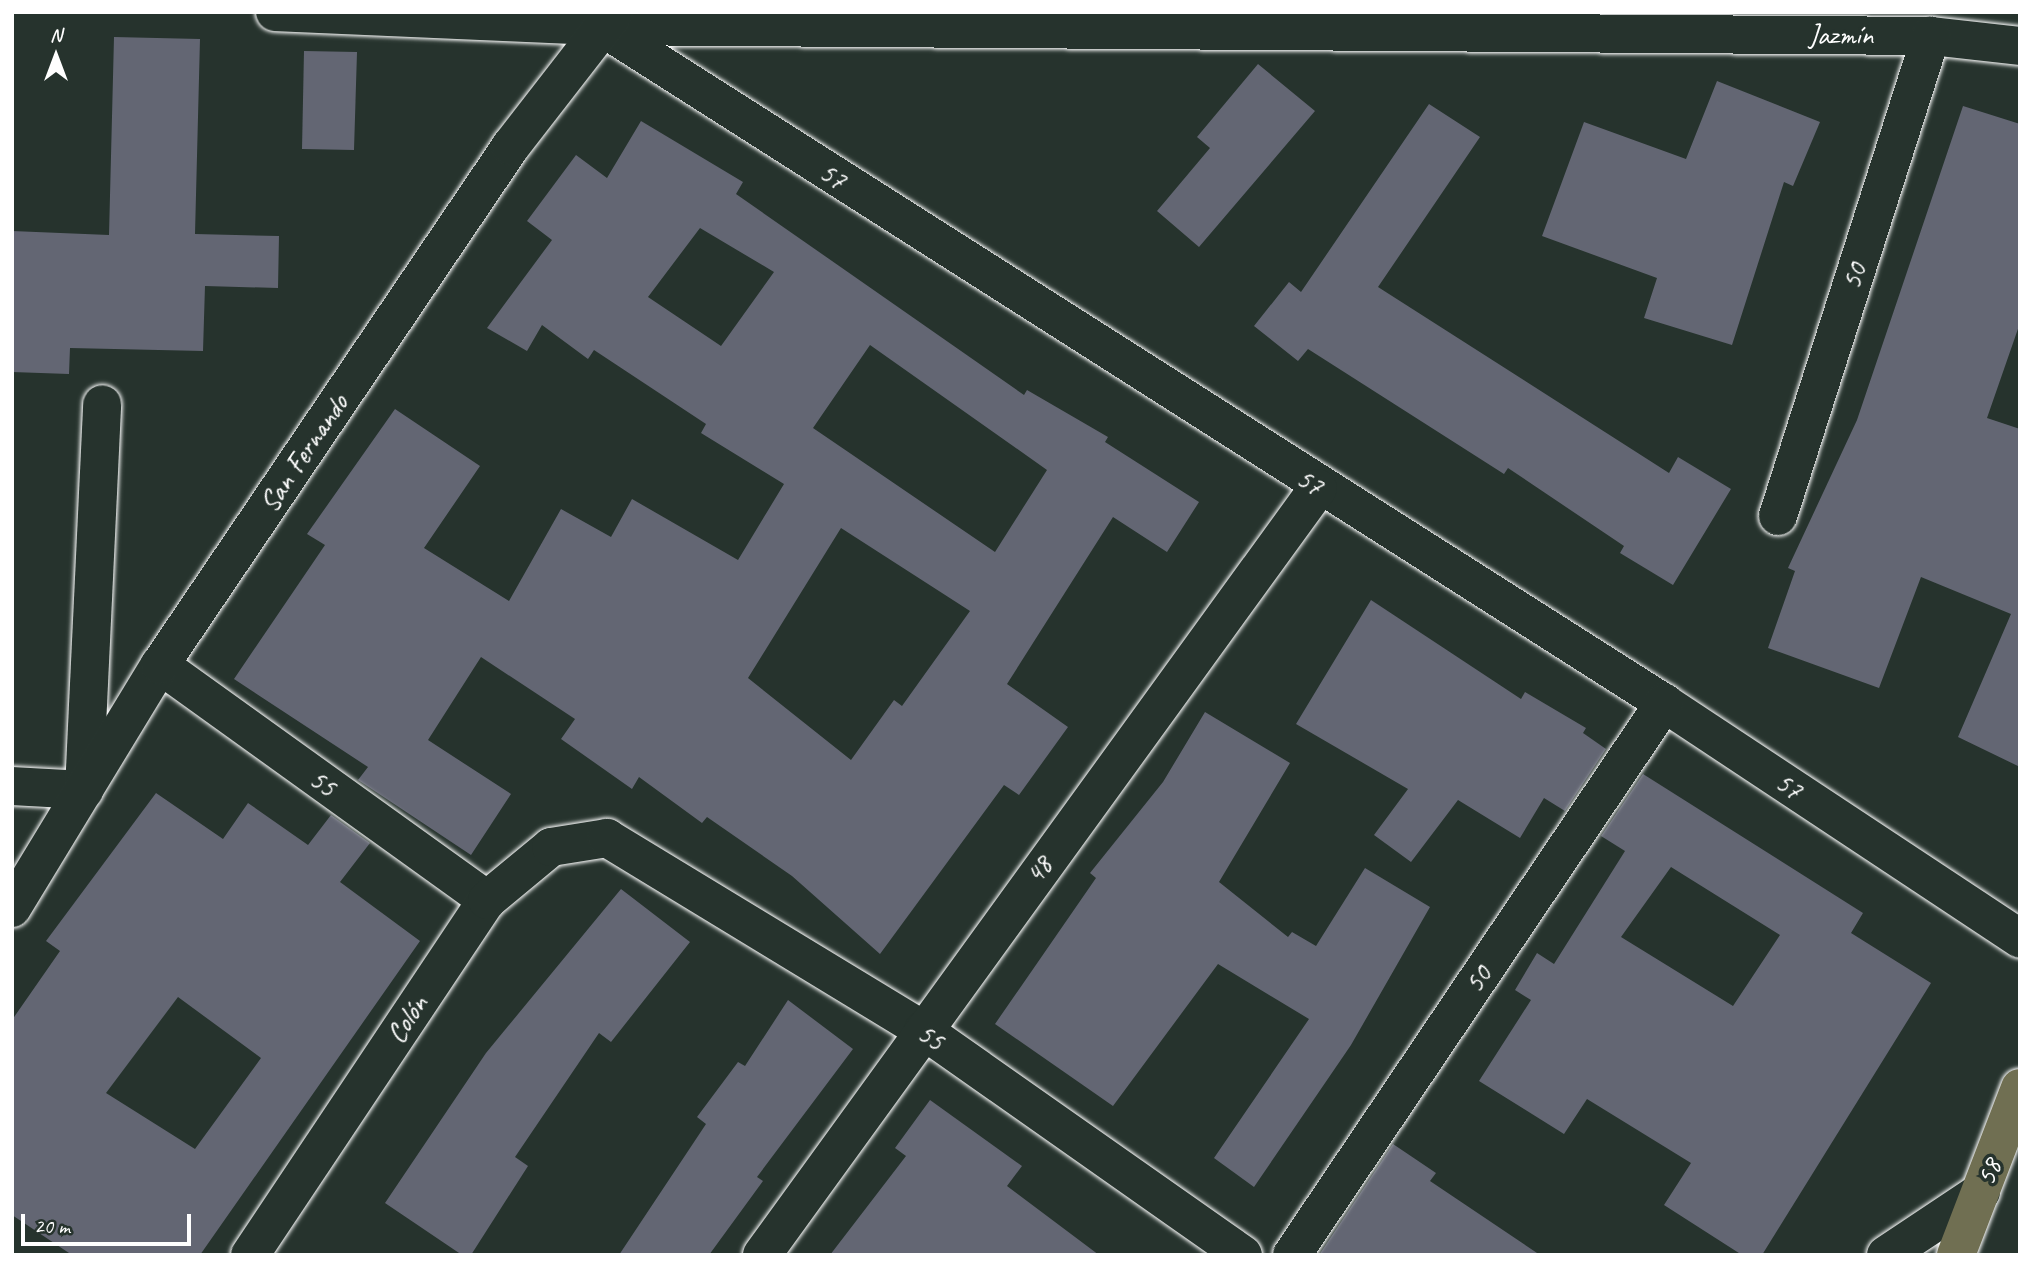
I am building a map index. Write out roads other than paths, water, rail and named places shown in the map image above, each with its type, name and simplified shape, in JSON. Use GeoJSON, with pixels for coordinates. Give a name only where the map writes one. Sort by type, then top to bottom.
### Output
{"type":"FeatureCollection","features":[{"type":"Feature","properties":{"kind":"main road","name":"58"},"geometry":{"type":"LineString","coordinates":[[1956,1255],[2020,1088]]}},
{"type":"Feature","properties":{"kind":"street","name":"Jazmín"},"geometry":{"type":"LineString","coordinates":[[275,12],[608,19],[1931,36],[2020,46]]}},
{"type":"Feature","properties":{"kind":"street","name":"57"},"geometry":{"type":"LineString","coordinates":[[608,19],[1318,488],[1664,703],[2020,939]]}},
{"type":"Feature","properties":{"kind":"street","name":"San Fernando"},"geometry":{"type":"LineString","coordinates":[[12,908],[160,665],[511,146],[608,19]]}},
{"type":"Feature","properties":{"kind":"street","name":"50"},"geometry":{"type":"LineString","coordinates":[[1777,516],[1931,36]]}},
{"type":"Feature","properties":{"kind":"street"},"geometry":{"type":"LineString","coordinates":[[12,786],[84,790],[102,404]]}},
{"type":"Feature","properties":{"kind":"street","name":"48"},"geometry":{"type":"LineString","coordinates":[[762,1255],[1318,488]]}},
{"type":"Feature","properties":{"kind":"street","name":"55"},"geometry":{"type":"LineString","coordinates":[[160,665],[487,900]]}},
{"type":"Feature","properties":{"kind":"street","name":"50"},"geometry":{"type":"LineString","coordinates":[[1292,1255],[1664,703]]}},
{"type":"Feature","properties":{"kind":"street","name":"55"},"geometry":{"type":"LineString","coordinates":[[607,838],[923,1030],[1243,1255]]}},
{"type":"Feature","properties":{"kind":"street","name":"Colón"},"geometry":{"type":"LineString","coordinates":[[250,1255],[487,900],[551,847],[607,838]]}},
{"type":"Feature","properties":{"kind":"street"},"geometry":{"type":"LineString","coordinates":[[1886,1255],[1981,1192]]}}]}
